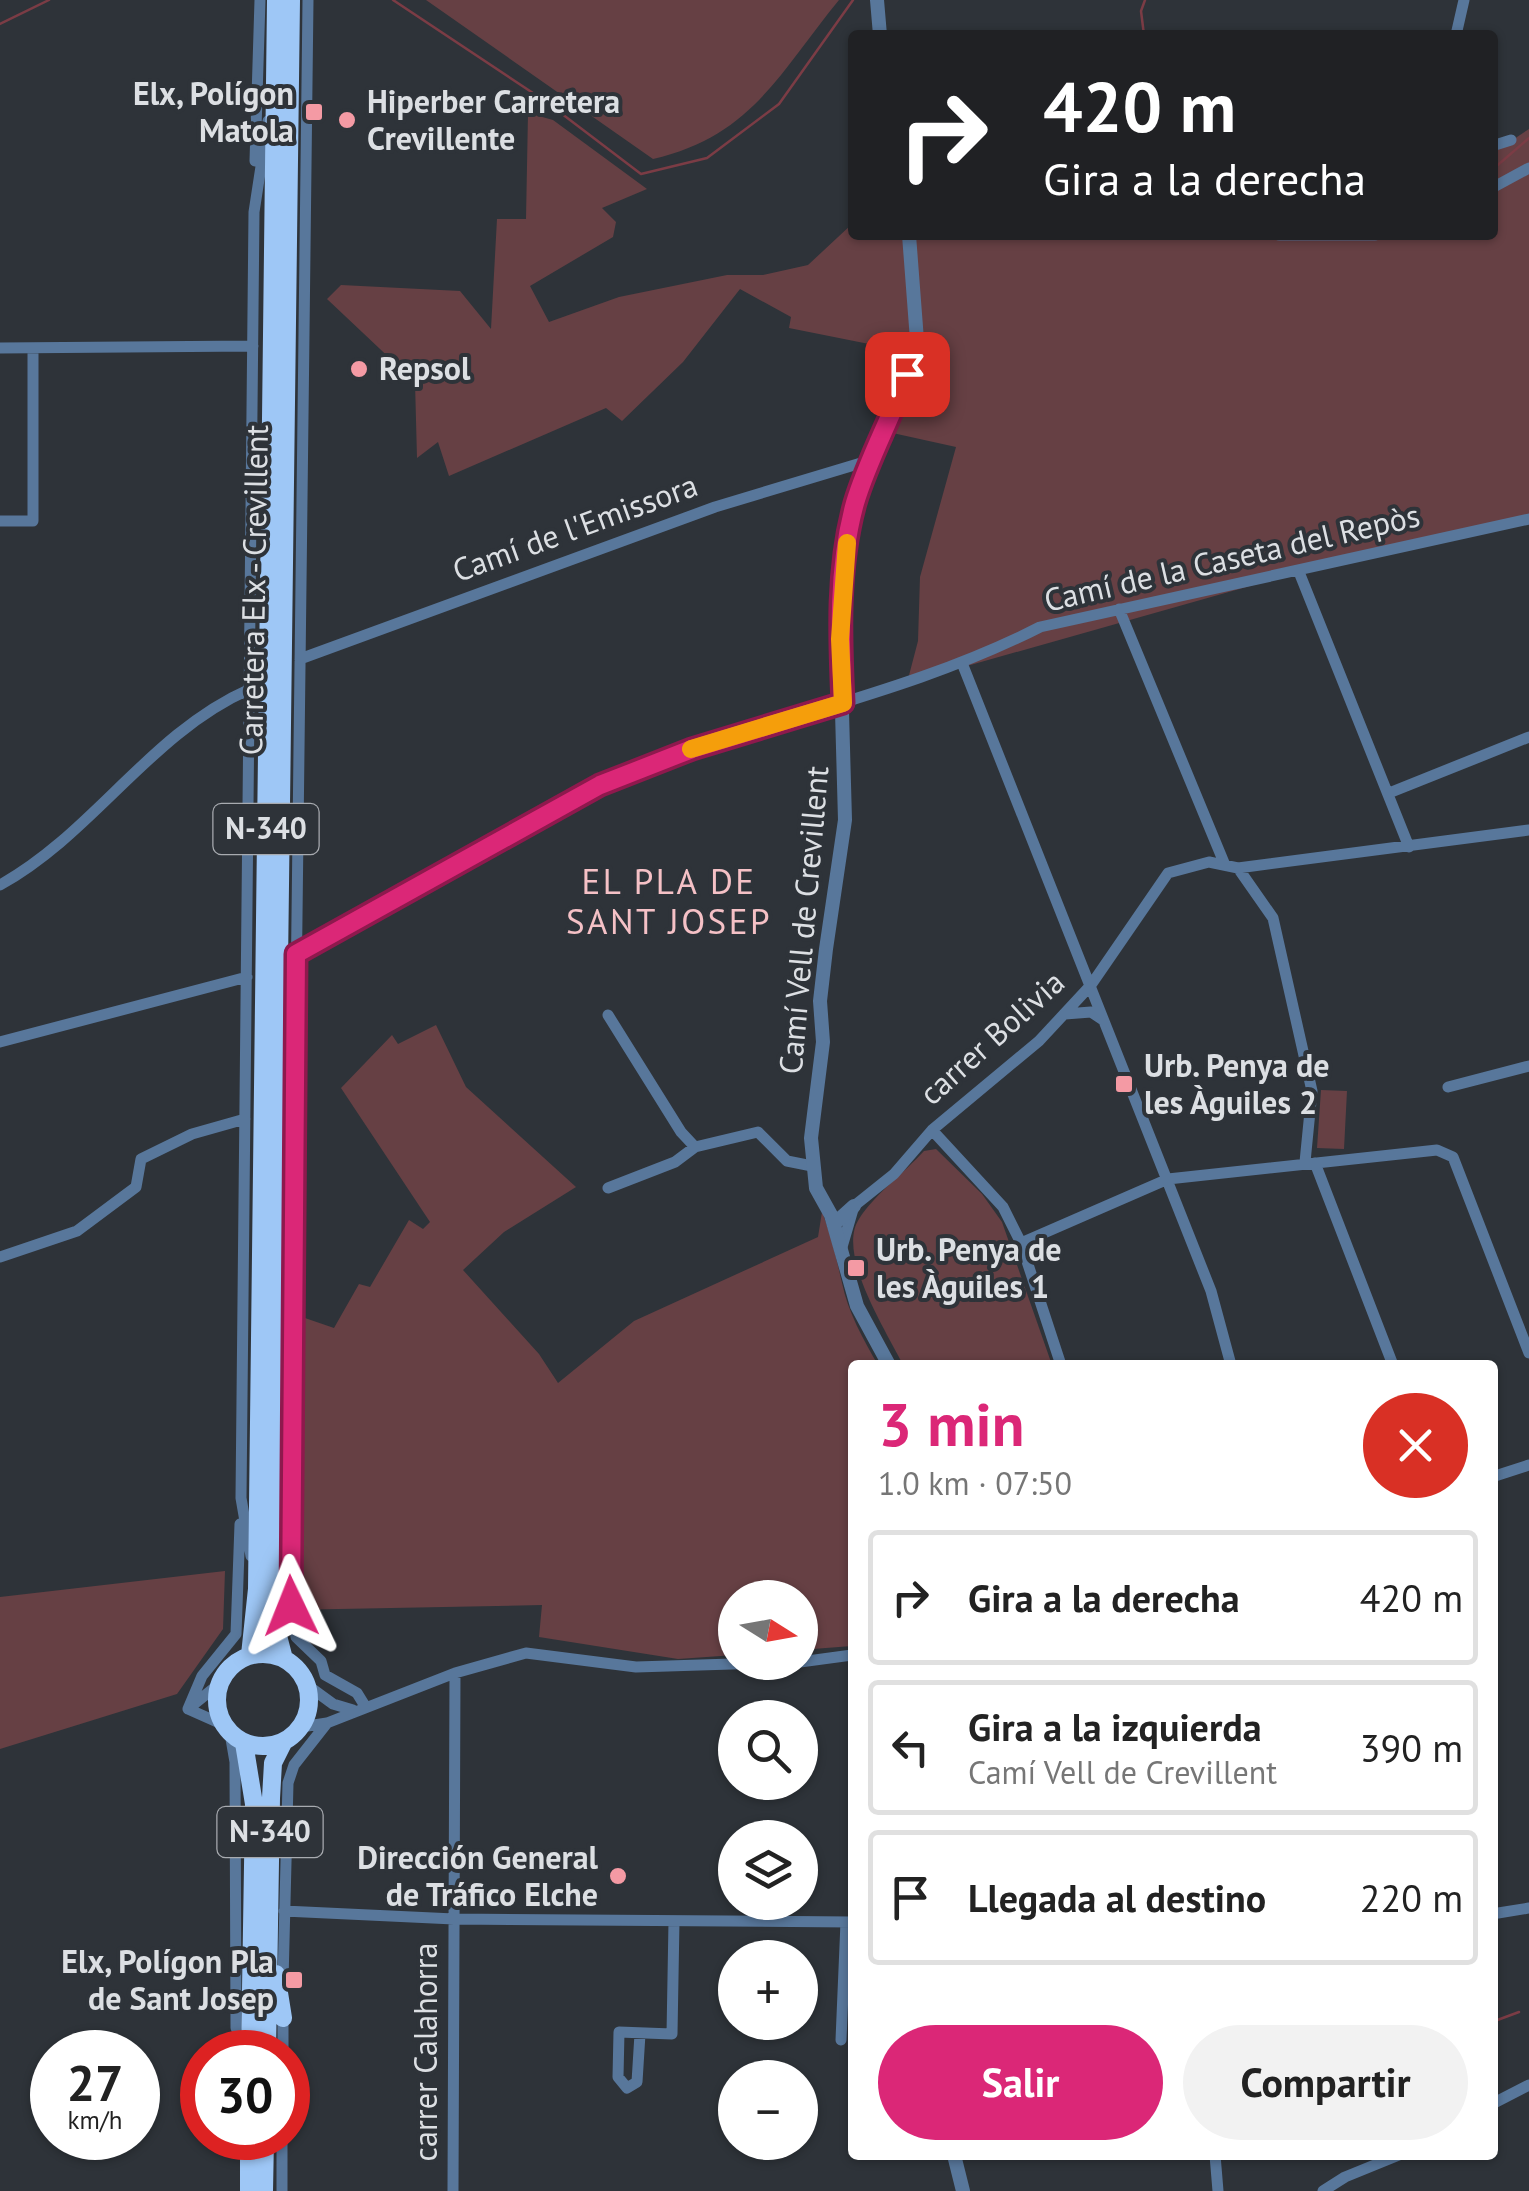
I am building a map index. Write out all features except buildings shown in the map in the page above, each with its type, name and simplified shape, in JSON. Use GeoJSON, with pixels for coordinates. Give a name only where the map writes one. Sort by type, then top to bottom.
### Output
{"type":"FeatureCollection","features":[{"type":"Feature","properties":{"kind":"highway","name":"Carretera Elx - Crevillent"},"geometry":{"type":"LineString","coordinates":[[250,1655],[257,1589],[276,68],[286,3]]}},
{"type":"Feature","properties":{"kind":"highway","name":"Carretera Elx - Crevillent"},"geometry":{"type":"LineString","coordinates":[[284,1658],[272,1609],[272,1518],[286,3]]}},
{"type":"Feature","properties":{"kind":"highway"},"geometry":{"type":"LineString","coordinates":[[219,1684],[229,1668],[250,1655],[284,1658]]}},
{"type":"Feature","properties":{"kind":"highway","name":"N-340"},"geometry":{"type":"LineString","coordinates":[[284,1658],[307,1684]]}},
{"type":"Feature","properties":{"kind":"highway","name":"N-340"},"geometry":{"type":"LineString","coordinates":[[219,1684],[216,1705],[251,1766],[254,1804],[250,2030]]}},
{"type":"Feature","properties":{"kind":"highway"},"geometry":{"type":"LineString","coordinates":[[232,1734],[267,1746],[284,1741],[300,1727],[309,1703],[307,1684]]}},
{"type":"Feature","properties":{"kind":"highway","name":"N-340"},"geometry":{"type":"LineString","coordinates":[[267,2030],[273,1762],[284,1741]]}},
{"type":"Feature","properties":{"kind":"highway"},"geometry":{"type":"LineString","coordinates":[[269,1926],[283,2018]]}},
{"type":"Feature","properties":{"kind":"highway"},"geometry":{"type":"LineString","coordinates":[[248,2191],[249,2160]]}},
{"type":"Feature","properties":{"kind":"highway"},"geometry":{"type":"LineString","coordinates":[[264,2191],[265,2160]]}},
{"type":"Feature","properties":{"kind":"street"},"geometry":{"type":"LineString","coordinates":[[188,1709],[202,1676],[236,1634],[241,1498],[254,212],[260,0]]}},
{"type":"Feature","properties":{"kind":"street"},"geometry":{"type":"LineString","coordinates":[[308,0],[289,1583],[296,1637],[321,1661],[325,1675],[357,1693],[359,1708]]}},
{"type":"Feature","properties":{"kind":"street"},"geometry":{"type":"LineString","coordinates":[[878,0],[880,30]]}},
{"type":"Feature","properties":{"kind":"street"},"geometry":{"type":"LineString","coordinates":[[1457,30],[1464,0]]}},
{"type":"Feature","properties":{"kind":"street"},"geometry":{"type":"LineString","coordinates":[[286,3],[307,135]]}},
{"type":"Feature","properties":{"kind":"street"},"geometry":{"type":"LineString","coordinates":[[254,212],[276,68]]}},
{"type":"Feature","properties":{"kind":"street"},"geometry":{"type":"LineString","coordinates":[[1498,144],[1511,140]]}},
{"type":"Feature","properties":{"kind":"street"},"geometry":{"type":"LineString","coordinates":[[1498,185],[1529,168]]}},
{"type":"Feature","properties":{"kind":"street","name":"Camí Vell de Crevillent"},"geometry":{"type":"LineString","coordinates":[[886,1360],[857,1306],[834,1224],[816,1188],[810,1138],[823,1042],[822,985],[845,820],[840,639],[847,538],[917,340],[909,240]]}},
{"type":"Feature","properties":{"kind":"street"},"geometry":{"type":"LineString","coordinates":[[0,348],[253,346]]}},
{"type":"Feature","properties":{"kind":"street"},"geometry":{"type":"LineString","coordinates":[[0,521],[34,521],[33,348]]}},
{"type":"Feature","properties":{"kind":"street","name":"Camí de l'Emissora"},"geometry":{"type":"LineString","coordinates":[[300,659],[715,507],[872,460]]}},
{"type":"Feature","properties":{"kind":"street","name":"Camí de la Caseta del Repòs"},"geometry":{"type":"LineString","coordinates":[[296,954],[600,785],[692,749],[962,663],[1040,627],[1529,519]]}},
{"type":"Feature","properties":{"kind":"street"},"geometry":{"type":"LineString","coordinates":[[1299,572],[1409,847]]}},
{"type":"Feature","properties":{"kind":"street"},"geometry":{"type":"LineString","coordinates":[[1119,610],[1232,867],[1273,918],[1312,1091],[1310,1162],[1392,1360]]}},
{"type":"Feature","properties":{"kind":"street"},"geometry":{"type":"LineString","coordinates":[[962,663],[1212,1290],[1230,1360]]}},
{"type":"Feature","properties":{"kind":"street"},"geometry":{"type":"LineString","coordinates":[[0,885],[79,826],[176,734],[219,703],[250,689]]}},
{"type":"Feature","properties":{"kind":"street"},"geometry":{"type":"LineString","coordinates":[[1389,793],[1529,737]]}},
{"type":"Feature","properties":{"kind":"street","name":"carrer Bolivia"},"geometry":{"type":"LineString","coordinates":[[854,1206],[894,1174],[932,1130],[1039,1041],[1090,985],[1168,873],[1188,864],[1232,867],[1529,830]]}},
{"type":"Feature","properties":{"kind":"street"},"geometry":{"type":"LineString","coordinates":[[0,1042],[247,977]]}},
{"type":"Feature","properties":{"kind":"street"},"geometry":{"type":"LineString","coordinates":[[1064,1014],[1091,1012],[1103,1020]]}},
{"type":"Feature","properties":{"kind":"street"},"geometry":{"type":"LineString","coordinates":[[608,1015],[681,1132],[695,1146]]}},
{"type":"Feature","properties":{"kind":"street"},"geometry":{"type":"LineString","coordinates":[[1448,1087],[1529,1066]]}},
{"type":"Feature","properties":{"kind":"street"},"geometry":{"type":"LineString","coordinates":[[0,1258],[77,1231],[136,1187],[142,1159],[192,1134],[245,1119]]}},
{"type":"Feature","properties":{"kind":"street"},"geometry":{"type":"LineString","coordinates":[[932,1130],[1003,1207],[1021,1243],[1059,1360]]}},
{"type":"Feature","properties":{"kind":"street"},"geometry":{"type":"LineString","coordinates":[[608,1188],[675,1162],[695,1146],[758,1132],[787,1161],[812,1166]]}},
{"type":"Feature","properties":{"kind":"street"},"geometry":{"type":"LineString","coordinates":[[1021,1243],[1168,1179],[1437,1150],[1453,1157],[1529,1353]]}},
{"type":"Feature","properties":{"kind":"street"},"geometry":{"type":"LineString","coordinates":[[834,1224],[854,1206]]}},
{"type":"Feature","properties":{"kind":"street"},"geometry":{"type":"LineString","coordinates":[[842,1248],[854,1206]]}},
{"type":"Feature","properties":{"kind":"street"},"geometry":{"type":"LineString","coordinates":[[272,1518],[290,1419]]}},
{"type":"Feature","properties":{"kind":"street"},"geometry":{"type":"LineString","coordinates":[[1498,1475],[1529,1466]]}},
{"type":"Feature","properties":{"kind":"street"},"geometry":{"type":"LineString","coordinates":[[241,1498],[257,1589]]}},
{"type":"Feature","properties":{"kind":"street"},"geometry":{"type":"LineString","coordinates":[[300,1727],[327,1723],[455,1674],[526,1653],[636,1667],[718,1664]]}},
{"type":"Feature","properties":{"kind":"street"},"geometry":{"type":"LineString","coordinates":[[818,1659],[848,1656]]}},
{"type":"Feature","properties":{"kind":"street","name":"carrer Calahorra"},"geometry":{"type":"LineString","coordinates":[[453,2191],[455,1674]]}},
{"type":"Feature","properties":{"kind":"street"},"geometry":{"type":"LineString","coordinates":[[188,1709],[219,1684]]}},
{"type":"Feature","properties":{"kind":"street"},"geometry":{"type":"LineString","coordinates":[[307,1684],[333,1704],[359,1708]]}},
{"type":"Feature","properties":{"kind":"street"},"geometry":{"type":"LineString","coordinates":[[188,1709],[232,1734],[236,2028]]}},
{"type":"Feature","properties":{"kind":"street"},"geometry":{"type":"LineString","coordinates":[[283,2030],[288,1782],[294,1765],[327,1723]]}},
{"type":"Feature","properties":{"kind":"street"},"geometry":{"type":"LineString","coordinates":[[1498,1913],[1529,1908]]}},
{"type":"Feature","properties":{"kind":"street"},"geometry":{"type":"LineString","coordinates":[[284,1911],[454,1919],[848,1922]]}},
{"type":"Feature","properties":{"kind":"street"},"geometry":{"type":"LineString","coordinates":[[640,2034],[672,2034],[674,1921]]}},
{"type":"Feature","properties":{"kind":"street"},"geometry":{"type":"LineString","coordinates":[[826,1922],[837,1933],[843,1964]]}},
{"type":"Feature","properties":{"kind":"street"},"geometry":{"type":"LineString","coordinates":[[841,2040],[848,1929]]}},
{"type":"Feature","properties":{"kind":"street"},"geometry":{"type":"LineString","coordinates":[[1498,2101],[1529,2085]]}},
{"type":"Feature","properties":{"kind":"street"},"geometry":{"type":"LineString","coordinates":[[282,2160],[282,2191]]}},
{"type":"Feature","properties":{"kind":"street"},"geometry":{"type":"LineString","coordinates":[[955,2160],[963,2191]]}},
{"type":"Feature","properties":{"kind":"street"},"geometry":{"type":"LineString","coordinates":[[1215,2160],[1218,2191]]}},
{"type":"Feature","properties":{"kind":"street"},"geometry":{"type":"LineString","coordinates":[[1324,2191],[1385,2160]]}},
{"type":"Feature","properties":{"kind":"shaded area"},"geometry":{"type":"Polygon","coordinates":[[[426,0],[839,0],[780,76],[740,118],[687,149],[653,159],[426,0]]]}},
{"type":"Feature","properties":{"kind":"shaded area"},"geometry":{"type":"Polygon","coordinates":[[[528,113],[553,120],[647,189],[602,208],[616,222],[613,237],[530,286],[549,322],[619,297],[727,275],[763,275],[808,265],[848,228],[848,240],[1498,240],[1498,150],[1529,129],[1529,519],[1299,572],[907,683],[918,641],[920,577],[956,447],[879,430],[904,351],[789,328],[791,317],[740,289],[683,362],[622,421],[606,408],[449,476],[438,442],[417,458],[415,382],[327,299],[341,285],[460,291],[491,329],[497,219],[526,219],[528,113]]]}},
{"type":"Feature","properties":{"kind":"shaded area"},"geometry":{"type":"Polygon","coordinates":[[[436,1025],[466,1087],[576,1187],[504,1232],[463,1270],[539,1354],[558,1383],[634,1321],[818,1237],[822,1212],[848,1304],[875,1360],[848,1360],[848,1646],[818,1649],[818,1580],[718,1580],[718,1656],[678,1659],[539,1637],[542,1605],[286,1610],[301,1498],[302,1317],[334,1328],[359,1284],[370,1287],[409,1220],[423,1229],[430,1222],[341,1088],[392,1035],[398,1044],[436,1025]]]}},
{"type":"Feature","properties":{"kind":"shaded area"},"geometry":{"type":"Polygon","coordinates":[[[1321,1090],[1347,1091],[1344,1149],[1317,1148],[1321,1090]]]}},
{"type":"Feature","properties":{"kind":"shaded area"},"geometry":{"type":"Polygon","coordinates":[[[936,1149],[982,1194],[1002,1222],[1050,1360],[900,1360],[866,1293],[854,1252],[854,1234],[859,1219],[881,1192],[924,1151],[936,1149]]]}},
{"type":"Feature","properties":{"kind":"shaded area"},"geometry":{"type":"Polygon","coordinates":[[[225,1571],[223,1629],[177,1694],[0,1749],[0,1597],[225,1571]]]}},
{"type":"Feature","properties":{"kind":"waterway"},"geometry":{"type":"LineString","coordinates":[[0,24],[49,0]]}},
{"type":"Feature","properties":{"kind":"waterway"},"geometry":{"type":"LineString","coordinates":[[393,0],[545,101],[641,174],[707,158],[779,104],[853,0]]}},
{"type":"Feature","properties":{"kind":"waterway"},"geometry":{"type":"LineString","coordinates":[[1143,30],[1141,11],[1145,0]]}},
{"type":"Feature","properties":{"kind":"waterway"},"geometry":{"type":"LineString","coordinates":[[1498,165],[1529,138]]}},
{"type":"Feature","properties":{"kind":"waterway"},"geometry":{"type":"LineString","coordinates":[[1498,2020],[1519,2012]]}},
{"type":"Feature","properties":{"kind":"slow traffic"},"geometry":{"type":"LineString","coordinates":[[691,749],[843,703],[840,639],[847,543]]}},
{"type":"Feature","properties":{"kind":"place","name":"Elx, Polígon Matola"},"geometry":{"type":"Point","coordinates":[314,112]}},
{"type":"Feature","properties":{"kind":"place","name":"Hiperber Carretera Crevillente"},"geometry":{"type":"Point","coordinates":[347,120]}},
{"type":"Feature","properties":{"kind":"place","name":"Repsol"},"geometry":{"type":"Point","coordinates":[359,369]}},
{"type":"Feature","properties":{"kind":"place","name":"Urb. Penya de les Àguiles 2"},"geometry":{"type":"Point","coordinates":[1124,1084]}},
{"type":"Feature","properties":{"kind":"place","name":"Urb. Penya de les Àguiles 1"},"geometry":{"type":"Point","coordinates":[856,1268]}},
{"type":"Feature","properties":{"kind":"place","name":"Dirección General de Tráfico Elche"},"geometry":{"type":"Point","coordinates":[618,1876]}},
{"type":"Feature","properties":{"kind":"place","name":"Elx, Polígon Pla de Sant Josep"},"geometry":{"type":"Point","coordinates":[294,1980]}},
{"type":"Feature","properties":{"kind":"district","name":"EL PLA DE SANT JOSEP"},"geometry":{"type":"Point","coordinates":[669,902]}},
{"type":"Feature","properties":{"kind":"route"},"geometry":{"type":"LineString","coordinates":[[291,1606],[296,954],[322,943],[600,785],[692,749],[843,703],[840,639],[847,538],[856,500],[907,374]]}}]}
